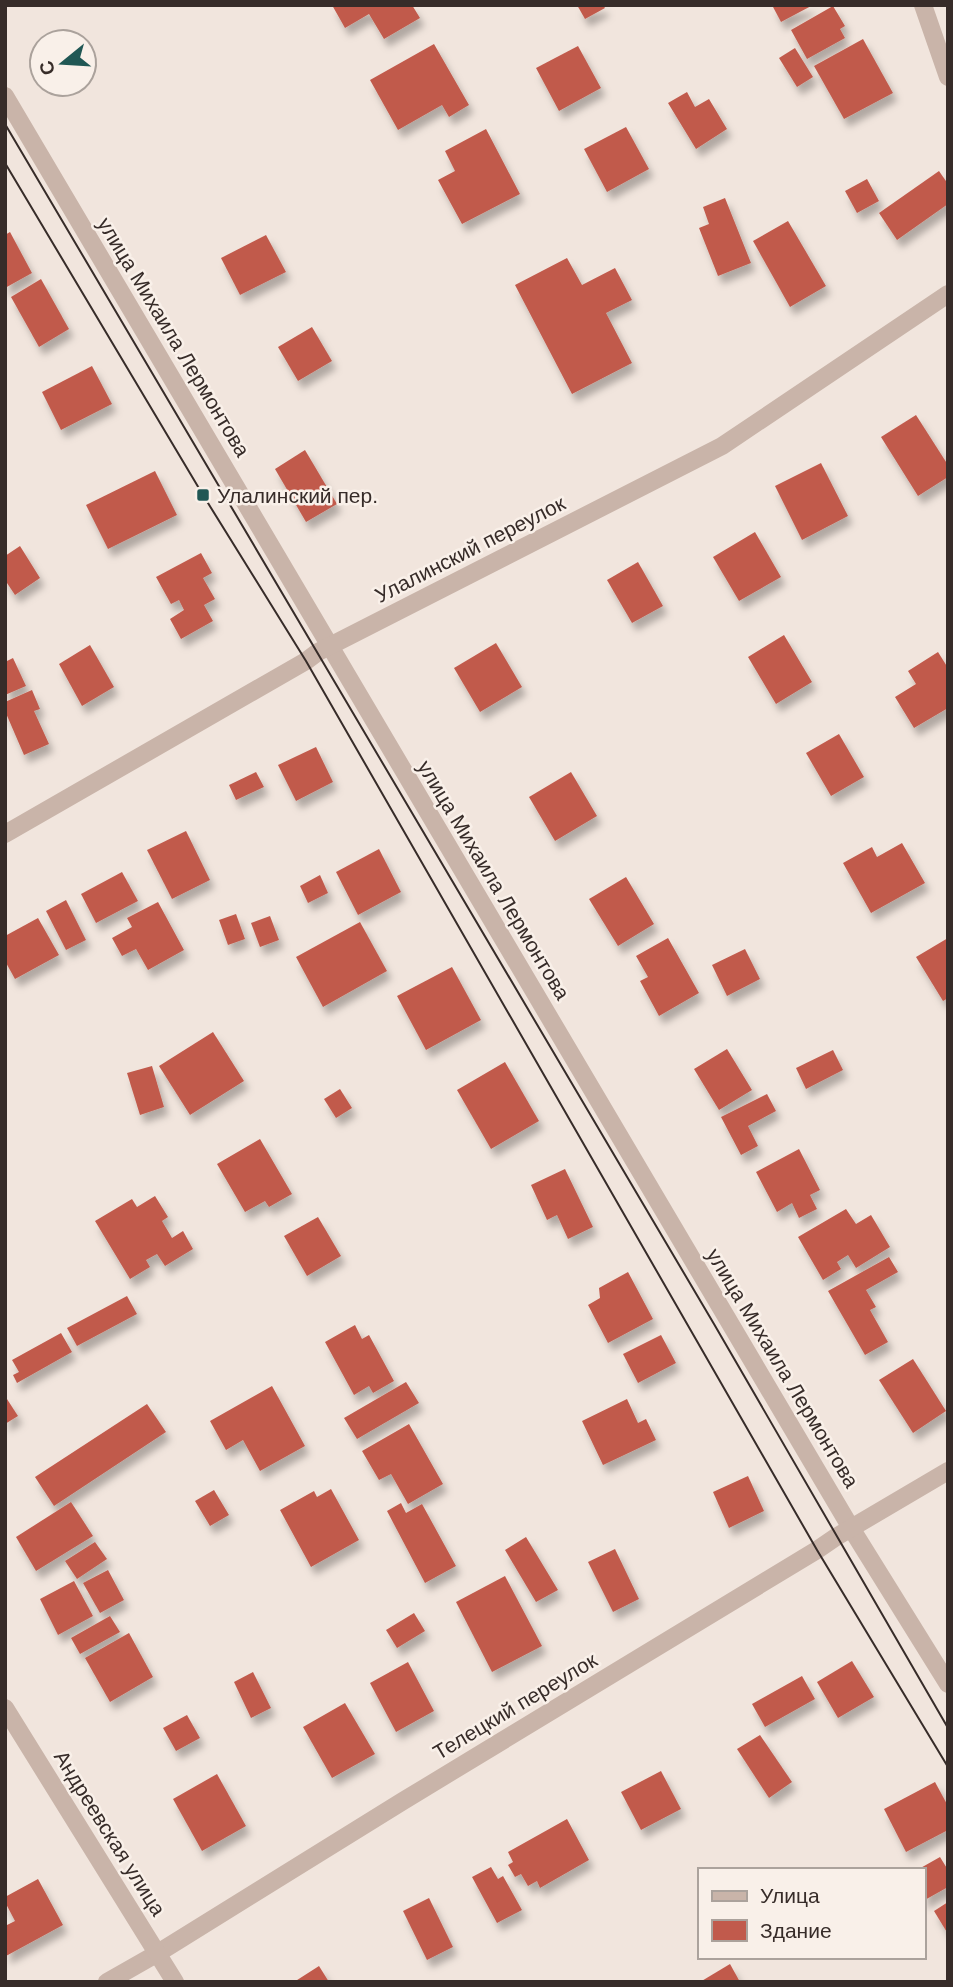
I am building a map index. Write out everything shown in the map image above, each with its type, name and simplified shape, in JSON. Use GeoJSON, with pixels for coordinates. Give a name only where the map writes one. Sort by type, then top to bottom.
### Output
{"type":"FeatureCollection","features":[{"type":"Feature","properties":{"kind":"street"},"geometry":{"type":"LineString","coordinates":[[923,5],[948,77]]}},
{"type":"Feature","properties":{"kind":"street","name":"улица Михаила Лермонтова"},"geometry":{"type":"LineString","coordinates":[[5,96],[851,1528],[948,1684]]}},
{"type":"Feature","properties":{"kind":"street","name":"Улалинский переулок"},"geometry":{"type":"LineString","coordinates":[[5,834],[330,646],[722,446],[948,294]]}},
{"type":"Feature","properties":{"kind":"street","name":"Телецкий переулок"},"geometry":{"type":"LineString","coordinates":[[107,1982],[948,1471]]}},
{"type":"Feature","properties":{"kind":"street","name":"Андреевская улица"},"geometry":{"type":"LineString","coordinates":[[5,1708],[175,1982]]}},
{"type":"Feature","properties":{"kind":"building"},"geometry":{"type":"Polygon","coordinates":[[[332,5],[412,5],[420,18],[384,39],[369,14],[345,28],[332,5]]]}},
{"type":"Feature","properties":{"kind":"building"},"geometry":{"type":"Polygon","coordinates":[[[577,5],[603,5],[605,8],[585,19],[577,5]]]}},
{"type":"Feature","properties":{"kind":"building"},"geometry":{"type":"Polygon","coordinates":[[[772,5],[813,5],[781,22],[772,5]]]}},
{"type":"Feature","properties":{"kind":"building"},"geometry":{"type":"Polygon","coordinates":[[[833,6],[845,26],[840,29],[845,38],[807,59],[791,30],[833,6]]]}},
{"type":"Feature","properties":{"kind":"building"},"geometry":{"type":"Polygon","coordinates":[[[863,39],[893,93],[844,119],[814,66],[863,39]]]}},
{"type":"Feature","properties":{"kind":"building"},"geometry":{"type":"Polygon","coordinates":[[[434,44],[469,105],[449,117],[442,105],[398,130],[370,80],[434,44]]]}},
{"type":"Feature","properties":{"kind":"building"},"geometry":{"type":"Polygon","coordinates":[[[578,46],[601,88],[559,111],[536,68],[578,46]]]}},
{"type":"Feature","properties":{"kind":"building"},"geometry":{"type":"Polygon","coordinates":[[[795,48],[813,77],[797,87],[779,58],[795,48]]]}},
{"type":"Feature","properties":{"kind":"building"},"geometry":{"type":"Polygon","coordinates":[[[687,92],[695,107],[709,99],[727,129],[696,149],[668,103],[687,92]]]}},
{"type":"Feature","properties":{"kind":"building"},"geometry":{"type":"Polygon","coordinates":[[[626,127],[649,169],[607,192],[584,149],[626,127]]]}},
{"type":"Feature","properties":{"kind":"building"},"geometry":{"type":"Polygon","coordinates":[[[486,129],[520,194],[462,224],[438,180],[455,171],[445,151],[486,129]]]}},
{"type":"Feature","properties":{"kind":"building"},"geometry":{"type":"Polygon","coordinates":[[[939,171],[948,184],[948,204],[897,240],[879,213],[939,171]]]}},
{"type":"Feature","properties":{"kind":"building"},"geometry":{"type":"Polygon","coordinates":[[[867,179],[879,201],[857,213],[845,191],[867,179]]]}},
{"type":"Feature","properties":{"kind":"building"},"geometry":{"type":"Polygon","coordinates":[[[725,198],[751,263],[718,276],[699,228],[709,224],[703,207],[725,198]]]}},
{"type":"Feature","properties":{"kind":"building"},"geometry":{"type":"Polygon","coordinates":[[[788,221],[826,286],[790,307],[753,241],[788,221]]]}},
{"type":"Feature","properties":{"kind":"building"},"geometry":{"type":"Polygon","coordinates":[[[10,232],[32,273],[5,288],[5,235],[10,232]]]}},
{"type":"Feature","properties":{"kind":"building"},"geometry":{"type":"Polygon","coordinates":[[[266,235],[286,272],[240,295],[221,258],[266,235]]]}},
{"type":"Feature","properties":{"kind":"building"},"geometry":{"type":"Polygon","coordinates":[[[567,258],[582,285],[615,268],[632,300],[606,313],[632,363],[572,394],[515,285],[567,258]]]}},
{"type":"Feature","properties":{"kind":"building"},"geometry":{"type":"Polygon","coordinates":[[[41,279],[69,329],[39,347],[11,297],[41,279]]]}},
{"type":"Feature","properties":{"kind":"building"},"geometry":{"type":"Polygon","coordinates":[[[312,327],[332,361],[298,381],[278,347],[312,327]]]}},
{"type":"Feature","properties":{"kind":"building"},"geometry":{"type":"Polygon","coordinates":[[[92,366],[112,404],[61,430],[42,392],[92,366]]]}},
{"type":"Feature","properties":{"kind":"building"},"geometry":{"type":"Polygon","coordinates":[[[916,415],[948,465],[948,477],[918,496],[881,437],[916,415]]]}},
{"type":"Feature","properties":{"kind":"building"},"geometry":{"type":"Polygon","coordinates":[[[305,450],[337,504],[306,522],[275,469],[305,450]]]}},
{"type":"Feature","properties":{"kind":"building"},"geometry":{"type":"Polygon","coordinates":[[[821,463],[848,516],[802,540],[775,486],[821,463]]]}},
{"type":"Feature","properties":{"kind":"building"},"geometry":{"type":"Polygon","coordinates":[[[155,471],[177,515],[108,549],[86,505],[155,471]]]}},
{"type":"Feature","properties":{"kind":"building"},"geometry":{"type":"Polygon","coordinates":[[[755,532],[781,577],[739,601],[713,557],[755,532]]]}},
{"type":"Feature","properties":{"kind":"building"},"geometry":{"type":"Polygon","coordinates":[[[20,546],[40,578],[15,595],[5,580],[5,556],[20,546]]]}},
{"type":"Feature","properties":{"kind":"building"},"geometry":{"type":"Polygon","coordinates":[[[201,553],[212,573],[203,578],[215,599],[204,605],[213,621],[181,639],[170,619],[184,610],[179,600],[171,604],[156,577],[201,553]]]}},
{"type":"Feature","properties":{"kind":"building"},"geometry":{"type":"Polygon","coordinates":[[[638,562],[663,606],[632,623],[607,580],[638,562]]]}},
{"type":"Feature","properties":{"kind":"building"},"geometry":{"type":"Polygon","coordinates":[[[784,635],[812,682],[776,704],[748,657],[784,635]]]}},
{"type":"Feature","properties":{"kind":"building"},"geometry":{"type":"Polygon","coordinates":[[[496,643],[522,687],[480,712],[454,668],[496,643]]]}},
{"type":"Feature","properties":{"kind":"building"},"geometry":{"type":"Polygon","coordinates":[[[90,645],[114,687],[82,706],[59,664],[90,645]]]}},
{"type":"Feature","properties":{"kind":"building"},"geometry":{"type":"Polygon","coordinates":[[[938,652],[948,668],[948,708],[914,728],[895,697],[916,684],[908,671],[938,652]]]}},
{"type":"Feature","properties":{"kind":"building"},"geometry":{"type":"Polygon","coordinates":[[[13,658],[26,686],[5,695],[5,662],[13,658]]]}},
{"type":"Feature","properties":{"kind":"building"},"geometry":{"type":"Polygon","coordinates":[[[32,690],[40,709],[34,711],[49,744],[24,755],[5,711],[5,702],[32,690]]]}},
{"type":"Feature","properties":{"kind":"building"},"geometry":{"type":"Polygon","coordinates":[[[839,734],[864,777],[831,796],[806,753],[839,734]]]}},
{"type":"Feature","properties":{"kind":"building"},"geometry":{"type":"Polygon","coordinates":[[[316,747],[333,782],[296,801],[278,765],[316,747]]]}},
{"type":"Feature","properties":{"kind":"building"},"geometry":{"type":"Polygon","coordinates":[[[256,772],[264,787],[236,800],[229,785],[256,772]]]}},
{"type":"Feature","properties":{"kind":"building"},"geometry":{"type":"Polygon","coordinates":[[[571,772],[597,816],[555,841],[529,797],[571,772]]]}},
{"type":"Feature","properties":{"kind":"building"},"geometry":{"type":"Polygon","coordinates":[[[186,831],[210,880],[172,899],[147,850],[186,831]]]}},
{"type":"Feature","properties":{"kind":"building"},"geometry":{"type":"Polygon","coordinates":[[[902,843],[925,883],[871,913],[843,863],[872,847],[877,857],[902,843]]]}},
{"type":"Feature","properties":{"kind":"building"},"geometry":{"type":"Polygon","coordinates":[[[379,849],[401,892],[358,915],[336,872],[379,849]]]}},
{"type":"Feature","properties":{"kind":"building"},"geometry":{"type":"Polygon","coordinates":[[[122,872],[138,901],[96,923],[81,894],[122,872]]]}},
{"type":"Feature","properties":{"kind":"building"},"geometry":{"type":"Polygon","coordinates":[[[320,875],[328,893],[308,903],[300,886],[320,875]]]}},
{"type":"Feature","properties":{"kind":"building"},"geometry":{"type":"Polygon","coordinates":[[[626,877],[654,924],[618,946],[589,899],[626,877]]]}},
{"type":"Feature","properties":{"kind":"building"},"geometry":{"type":"Polygon","coordinates":[[[66,900],[86,940],[66,950],[46,911],[66,900]]]}},
{"type":"Feature","properties":{"kind":"building"},"geometry":{"type":"Polygon","coordinates":[[[158,902],[184,950],[148,970],[136,949],[122,956],[112,938],[132,927],[127,918],[158,902]]]}},
{"type":"Feature","properties":{"kind":"building"},"geometry":{"type":"Polygon","coordinates":[[[236,914],[245,939],[228,945],[219,920],[236,914]]]}},
{"type":"Feature","properties":{"kind":"building"},"geometry":{"type":"Polygon","coordinates":[[[270,916],[279,940],[260,947],[251,923],[270,916]]]}},
{"type":"Feature","properties":{"kind":"building"},"geometry":{"type":"Polygon","coordinates":[[[38,918],[59,955],[15,979],[5,961],[5,936],[38,918]]]}},
{"type":"Feature","properties":{"kind":"building"},"geometry":{"type":"Polygon","coordinates":[[[360,922],[387,971],[323,1007],[296,957],[360,922]]]}},
{"type":"Feature","properties":{"kind":"building"},"geometry":{"type":"Polygon","coordinates":[[[668,938],[699,993],[659,1016],[640,981],[648,977],[636,956],[668,938]]]}},
{"type":"Feature","properties":{"kind":"building"},"geometry":{"type":"Polygon","coordinates":[[[948,938],[948,998],[943,1001],[916,957],[948,938]]]}},
{"type":"Feature","properties":{"kind":"building"},"geometry":{"type":"Polygon","coordinates":[[[745,949],[760,979],[727,996],[712,965],[745,949]]]}},
{"type":"Feature","properties":{"kind":"building"},"geometry":{"type":"Polygon","coordinates":[[[452,967],[481,1020],[426,1050],[397,996],[452,967]]]}},
{"type":"Feature","properties":{"kind":"building"},"geometry":{"type":"Polygon","coordinates":[[[213,1032],[244,1081],[190,1115],[159,1066],[213,1032]]]}},
{"type":"Feature","properties":{"kind":"building"},"geometry":{"type":"Polygon","coordinates":[[[727,1049],[752,1090],[719,1110],[694,1069],[727,1049]]]}},
{"type":"Feature","properties":{"kind":"building"},"geometry":{"type":"Polygon","coordinates":[[[833,1050],[843,1070],[806,1089],[796,1068],[833,1050]]]}},
{"type":"Feature","properties":{"kind":"building"},"geometry":{"type":"Polygon","coordinates":[[[505,1062],[539,1121],[491,1149],[457,1090],[505,1062]]]}},
{"type":"Feature","properties":{"kind":"building"},"geometry":{"type":"Polygon","coordinates":[[[152,1066],[164,1107],[140,1115],[127,1073],[152,1066]]]}},
{"type":"Feature","properties":{"kind":"building"},"geometry":{"type":"Polygon","coordinates":[[[340,1089],[352,1108],[336,1118],[324,1099],[340,1089]]]}},
{"type":"Feature","properties":{"kind":"building"},"geometry":{"type":"Polygon","coordinates":[[[767,1094],[776,1111],[748,1126],[758,1146],[741,1155],[721,1117],[767,1094]]]}},
{"type":"Feature","properties":{"kind":"building"},"geometry":{"type":"Polygon","coordinates":[[[260,1139],[292,1194],[269,1207],[265,1201],[245,1212],[217,1164],[260,1139]]]}},
{"type":"Feature","properties":{"kind":"building"},"geometry":{"type":"Polygon","coordinates":[[[799,1149],[820,1190],[810,1195],[817,1209],[799,1218],[792,1203],[777,1212],[756,1172],[799,1149]]]}},
{"type":"Feature","properties":{"kind":"building"},"geometry":{"type":"Polygon","coordinates":[[[565,1169],[593,1227],[568,1239],[557,1215],[547,1220],[531,1185],[565,1169]]]}},
{"type":"Feature","properties":{"kind":"building"},"geometry":{"type":"Polygon","coordinates":[[[155,1196],[168,1217],[162,1221],[172,1238],[183,1231],[193,1249],[165,1266],[157,1254],[146,1260],[150,1267],[130,1279],[95,1221],[132,1199],[137,1207],[155,1196]]]}},
{"type":"Feature","properties":{"kind":"building"},"geometry":{"type":"Polygon","coordinates":[[[846,1209],[856,1224],[871,1215],[890,1247],[856,1268],[848,1255],[837,1262],[841,1269],[823,1280],[798,1237],[846,1209]]]}},
{"type":"Feature","properties":{"kind":"building"},"geometry":{"type":"Polygon","coordinates":[[[318,1217],[341,1256],[307,1276],[284,1236],[318,1217]]]}},
{"type":"Feature","properties":{"kind":"building"},"geometry":{"type":"Polygon","coordinates":[[[889,1257],[898,1272],[866,1290],[876,1307],[870,1310],[888,1342],[865,1355],[828,1291],[889,1257]]]}},
{"type":"Feature","properties":{"kind":"building"},"geometry":{"type":"Polygon","coordinates":[[[628,1272],[653,1319],[608,1343],[588,1305],[600,1298],[599,1288],[628,1272]]]}},
{"type":"Feature","properties":{"kind":"building"},"geometry":{"type":"Polygon","coordinates":[[[127,1296],[137,1314],[77,1346],[67,1328],[127,1296]]]}},
{"type":"Feature","properties":{"kind":"building"},"geometry":{"type":"Polygon","coordinates":[[[355,1325],[362,1339],[369,1335],[394,1381],[373,1393],[369,1386],[354,1395],[325,1342],[355,1325]]]}},
{"type":"Feature","properties":{"kind":"building"},"geometry":{"type":"Polygon","coordinates":[[[61,1333],[72,1352],[17,1383],[13,1375],[19,1372],[12,1360],[61,1333]]]}},
{"type":"Feature","properties":{"kind":"building"},"geometry":{"type":"Polygon","coordinates":[[[661,1335],[676,1363],[638,1383],[623,1354],[661,1335]]]}},
{"type":"Feature","properties":{"kind":"building"},"geometry":{"type":"Polygon","coordinates":[[[913,1359],[946,1411],[913,1433],[879,1380],[913,1359]]]}},
{"type":"Feature","properties":{"kind":"building"},"geometry":{"type":"Polygon","coordinates":[[[406,1382],[419,1403],[357,1439],[344,1418],[406,1382]]]}},
{"type":"Feature","properties":{"kind":"building"},"geometry":{"type":"Polygon","coordinates":[[[272,1386],[305,1446],[260,1471],[243,1440],[226,1450],[210,1421],[272,1386]]]}},
{"type":"Feature","properties":{"kind":"building"},"geometry":{"type":"Polygon","coordinates":[[[5,1396],[18,1416],[5,1424],[5,1396]]]}},
{"type":"Feature","properties":{"kind":"building"},"geometry":{"type":"Polygon","coordinates":[[[627,1399],[638,1423],[646,1419],[656,1440],[603,1465],[582,1421],[627,1399]]]}},
{"type":"Feature","properties":{"kind":"building"},"geometry":{"type":"Polygon","coordinates":[[[147,1404],[166,1432],[54,1506],[35,1477],[147,1404]]]}},
{"type":"Feature","properties":{"kind":"building"},"geometry":{"type":"Polygon","coordinates":[[[409,1424],[443,1484],[408,1504],[391,1474],[379,1480],[362,1451],[409,1424]]]}},
{"type":"Feature","properties":{"kind":"building"},"geometry":{"type":"Polygon","coordinates":[[[748,1476],[764,1511],[729,1528],[713,1492],[748,1476]]]}},
{"type":"Feature","properties":{"kind":"building"},"geometry":{"type":"Polygon","coordinates":[[[331,1489],[359,1540],[311,1567],[280,1510],[314,1491],[317,1497],[331,1489]]]}},
{"type":"Feature","properties":{"kind":"building"},"geometry":{"type":"Polygon","coordinates":[[[214,1490],[229,1515],[210,1526],[195,1501],[214,1490]]]}},
{"type":"Feature","properties":{"kind":"building"},"geometry":{"type":"Polygon","coordinates":[[[71,1502],[93,1536],[36,1571],[16,1537],[71,1502]]]}},
{"type":"Feature","properties":{"kind":"building"},"geometry":{"type":"Polygon","coordinates":[[[401,1503],[406,1513],[422,1504],[456,1566],[425,1583],[387,1511],[401,1503]]]}},
{"type":"Feature","properties":{"kind":"building"},"geometry":{"type":"Polygon","coordinates":[[[526,1537],[558,1590],[536,1602],[505,1550],[526,1537]]]}},
{"type":"Feature","properties":{"kind":"building"},"geometry":{"type":"Polygon","coordinates":[[[95,1542],[107,1559],[77,1579],[65,1561],[95,1542]]]}},
{"type":"Feature","properties":{"kind":"building"},"geometry":{"type":"Polygon","coordinates":[[[615,1549],[639,1599],[613,1612],[588,1562],[615,1549]]]}},
{"type":"Feature","properties":{"kind":"building"},"geometry":{"type":"Polygon","coordinates":[[[108,1570],[124,1600],[100,1613],[83,1583],[108,1570]]]}},
{"type":"Feature","properties":{"kind":"building"},"geometry":{"type":"Polygon","coordinates":[[[505,1576],[542,1646],[492,1672],[456,1602],[505,1576]]]}},
{"type":"Feature","properties":{"kind":"building"},"geometry":{"type":"Polygon","coordinates":[[[74,1581],[93,1616],[58,1635],[40,1599],[74,1581]]]}},
{"type":"Feature","properties":{"kind":"building"},"geometry":{"type":"Polygon","coordinates":[[[414,1613],[425,1631],[397,1648],[386,1630],[414,1613]]]}},
{"type":"Feature","properties":{"kind":"building"},"geometry":{"type":"Polygon","coordinates":[[[110,1616],[120,1632],[80,1654],[71,1638],[110,1616]]]}},
{"type":"Feature","properties":{"kind":"building"},"geometry":{"type":"Polygon","coordinates":[[[129,1633],[153,1677],[110,1702],[85,1658],[129,1633]]]}},
{"type":"Feature","properties":{"kind":"building"},"geometry":{"type":"Polygon","coordinates":[[[852,1661],[874,1697],[838,1718],[817,1682],[852,1661]]]}},
{"type":"Feature","properties":{"kind":"building"},"geometry":{"type":"Polygon","coordinates":[[[408,1662],[434,1711],[396,1732],[370,1683],[408,1662]]]}},
{"type":"Feature","properties":{"kind":"building"},"geometry":{"type":"Polygon","coordinates":[[[253,1672],[271,1708],[251,1718],[234,1682],[253,1672]]]}},
{"type":"Feature","properties":{"kind":"building"},"geometry":{"type":"Polygon","coordinates":[[[802,1676],[815,1699],[765,1727],[752,1704],[802,1676]]]}},
{"type":"Feature","properties":{"kind":"building"},"geometry":{"type":"Polygon","coordinates":[[[345,1703],[375,1754],[332,1778],[303,1727],[345,1703]]]}},
{"type":"Feature","properties":{"kind":"building"},"geometry":{"type":"Polygon","coordinates":[[[187,1715],[200,1738],[176,1751],[163,1728],[187,1715]]]}},
{"type":"Feature","properties":{"kind":"building"},"geometry":{"type":"Polygon","coordinates":[[[760,1735],[792,1782],[769,1798],[737,1749],[760,1735]]]}},
{"type":"Feature","properties":{"kind":"building"},"geometry":{"type":"Polygon","coordinates":[[[661,1771],[681,1809],[641,1830],[621,1792],[661,1771]]]}},
{"type":"Feature","properties":{"kind":"building"},"geometry":{"type":"Polygon","coordinates":[[[217,1774],[246,1826],[202,1851],[173,1799],[217,1774]]]}},
{"type":"Feature","properties":{"kind":"building"},"geometry":{"type":"Polygon","coordinates":[[[935,1782],[948,1806],[948,1830],[906,1852],[884,1809],[935,1782]]]}},
{"type":"Feature","properties":{"kind":"building"},"geometry":{"type":"Polygon","coordinates":[[[567,1819],[589,1860],[540,1888],[537,1881],[528,1886],[521,1874],[515,1877],[508,1865],[513,1862],[508,1852],[567,1819]]]}},
{"type":"Feature","properties":{"kind":"building"},"geometry":{"type":"Polygon","coordinates":[[[940,1857],[948,1870],[948,1887],[925,1900],[925,1868],[921,1868],[940,1857]]]}},
{"type":"Feature","properties":{"kind":"building"},"geometry":{"type":"Polygon","coordinates":[[[491,1867],[498,1879],[503,1876],[522,1910],[497,1923],[472,1877],[491,1867]]]}},
{"type":"Feature","properties":{"kind":"building"},"geometry":{"type":"Polygon","coordinates":[[[38,1879],[63,1925],[6,1956],[5,1926],[15,1921],[5,1897],[38,1879]]]}},
{"type":"Feature","properties":{"kind":"building"},"geometry":{"type":"Polygon","coordinates":[[[429,1898],[453,1947],[427,1960],[403,1911],[429,1898]]]}},
{"type":"Feature","properties":{"kind":"building"},"geometry":{"type":"Polygon","coordinates":[[[948,1902],[948,1934],[934,1911],[948,1902]]]}},
{"type":"Feature","properties":{"kind":"building"},"geometry":{"type":"Polygon","coordinates":[[[730,1964],[740,1982],[700,1982],[730,1964]]]}},
{"type":"Feature","properties":{"kind":"building"},"geometry":{"type":"Polygon","coordinates":[[[319,1966],[329,1982],[294,1982],[319,1966]]]}},
{"type":"Feature","properties":{"kind":"tram line"},"geometry":{"type":"LineString","coordinates":[[5,124],[714,1324],[948,1728]]}},
{"type":"Feature","properties":{"kind":"tram line"},"geometry":{"type":"LineString","coordinates":[[5,163],[203,495],[306,661],[817,1550],[948,1767]]}},
{"type":"Feature","properties":{"kind":"place","name":"Улалинский пер."},"geometry":{"type":"Point","coordinates":[203,495]}}]}
